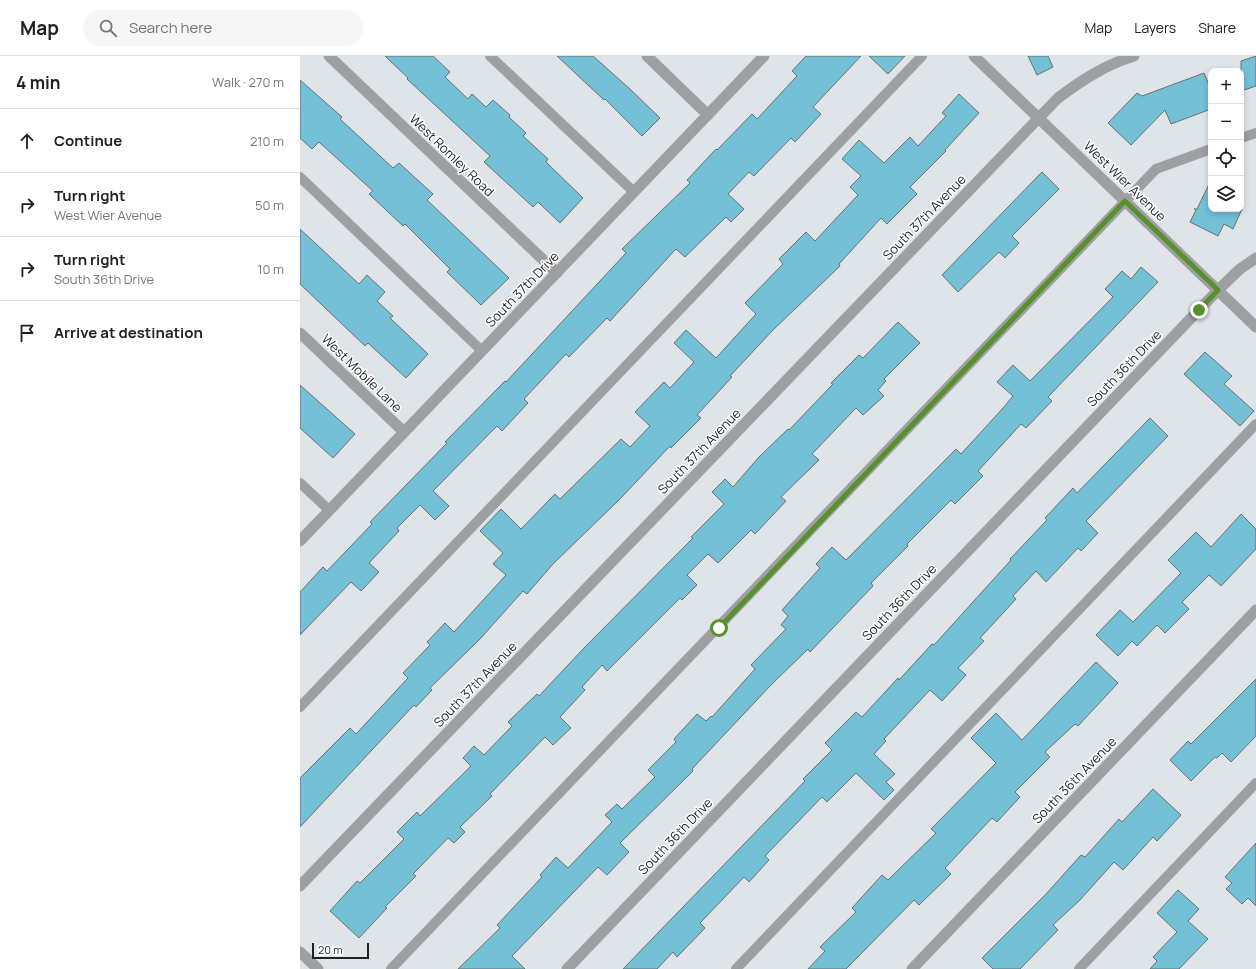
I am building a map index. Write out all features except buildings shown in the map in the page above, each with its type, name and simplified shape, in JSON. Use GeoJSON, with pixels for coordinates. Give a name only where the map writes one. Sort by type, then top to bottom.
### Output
{"type":"FeatureCollection","features":[{"type":"Feature","properties":{"kind":"street","name":"West Romley Road"},"geometry":{"type":"LineString","coordinates":[[329,56],[556,273]]}},
{"type":"Feature","properties":{"kind":"street"},"geometry":{"type":"LineString","coordinates":[[647,56],[708,115]]}},
{"type":"Feature","properties":{"kind":"street","name":"South 37th Drive"},"geometry":{"type":"LineString","coordinates":[[300,541],[764,56]]}},
{"type":"Feature","properties":{"kind":"street","name":"West Wier Avenue"},"geometry":{"type":"LineString","coordinates":[[974,56],[1256,327]]}},
{"type":"Feature","properties":{"kind":"street","name":"South 37th Avenue"},"geometry":{"type":"LineString","coordinates":[[300,886],[1058,98],[1094,73],[1119,61],[1134,56]]}},
{"type":"Feature","properties":{"kind":"street","name":"South 36th Drive"},"geometry":{"type":"LineString","coordinates":[[566,969],[1218,290],[1240,269],[1256,258]]}},
{"type":"Feature","properties":{"kind":"street","name":"West Mobile Lane"},"geometry":{"type":"LineString","coordinates":[[300,333],[404,432]]}},
{"type":"Feature","properties":{"kind":"street","name":"South 36th Avenue"},"geometry":{"type":"LineString","coordinates":[[912,969],[1256,610]]}},
{"type":"Feature","properties":{"kind":"street"},"geometry":{"type":"LineString","coordinates":[[300,952],[318,969]]}},
{"type":"Feature","properties":{"kind":"lane"},"geometry":{"type":"LineString","coordinates":[[490,56],[634,192]]}},
{"type":"Feature","properties":{"kind":"lane"},"geometry":{"type":"LineString","coordinates":[[300,707],[922,56]]}},
{"type":"Feature","properties":{"kind":"lane"},"geometry":{"type":"LineString","coordinates":[[1244,137],[1256,133]]}},
{"type":"Feature","properties":{"kind":"lane"},"geometry":{"type":"LineString","coordinates":[[391,969],[1156,169],[1208,150]]}},
{"type":"Feature","properties":{"kind":"lane"},"geometry":{"type":"LineString","coordinates":[[300,176],[482,352]]}},
{"type":"Feature","properties":{"kind":"lane"},"geometry":{"type":"LineString","coordinates":[[736,969],[1256,424]]}},
{"type":"Feature","properties":{"kind":"lane"},"geometry":{"type":"LineString","coordinates":[[300,483],[329,510]]}},
{"type":"Feature","properties":{"kind":"lane"},"geometry":{"type":"LineString","coordinates":[[1079,969],[1256,782]]}},
{"type":"Feature","properties":{"kind":"route"},"geometry":{"type":"LineString","coordinates":[[719,628],[890,446],[1125,201],[1218,290],[1199,310]]}}]}
